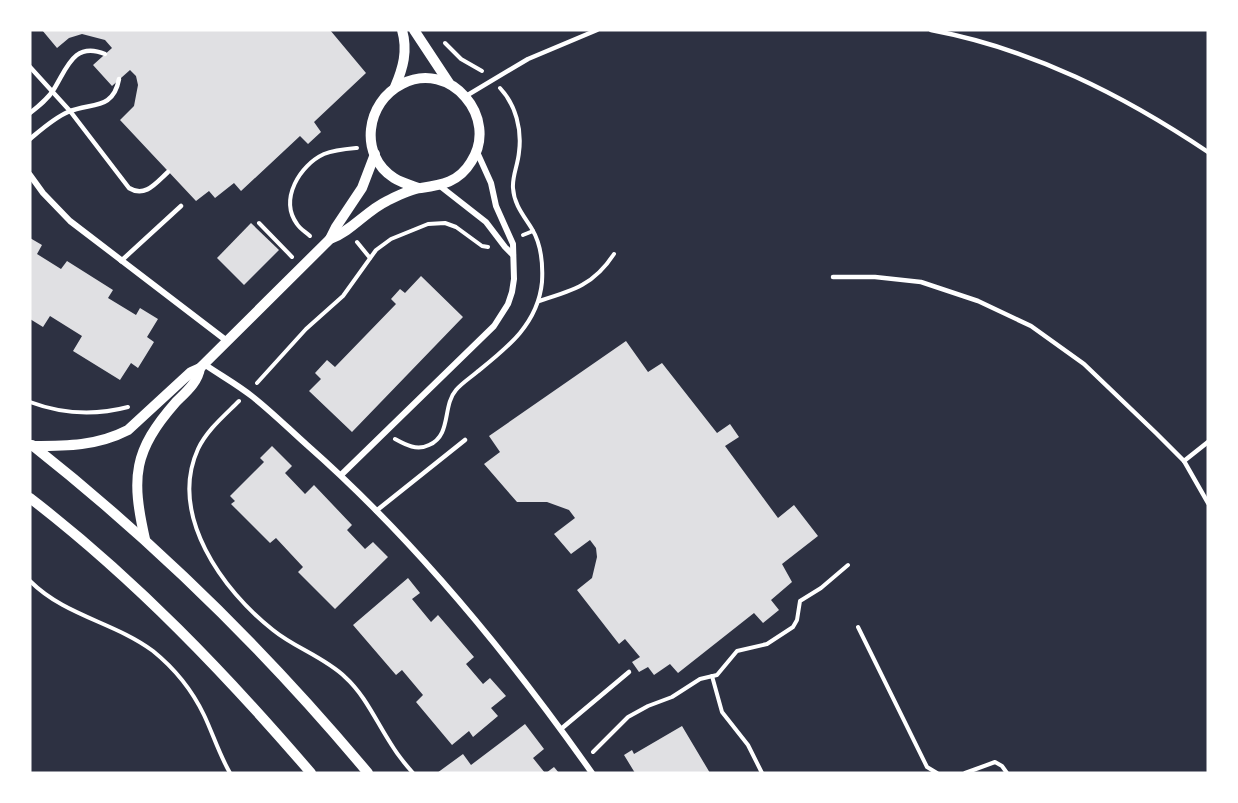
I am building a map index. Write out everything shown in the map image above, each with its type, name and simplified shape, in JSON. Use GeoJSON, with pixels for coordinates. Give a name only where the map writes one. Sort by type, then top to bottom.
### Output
{"type":"FeatureCollection","features":[{"type":"Feature","properties":{"kind":"street"},"geometry":{"type":"LineString","coordinates":[[394,87],[404,63],[406,45],[402,30]]}},
{"type":"Feature","properties":{"kind":"street"},"geometry":{"type":"LineString","coordinates":[[414,30],[450,84]]}},
{"type":"Feature","properties":{"kind":"street"},"geometry":{"type":"LineString","coordinates":[[31,445],[84,445],[117,436],[141,420],[187,375],[202,366],[330,239],[347,230],[380,204],[419,188],[440,186],[462,174],[477,152],[480,130],[478,118],[466,96],[450,84],[436,79],[421,78],[394,87],[383,97],[375,110],[371,125],[370,139],[382,167],[392,177],[419,188]]}},
{"type":"Feature","properties":{"kind":"street"},"geometry":{"type":"LineString","coordinates":[[341,475],[502,316],[512,292],[514,279],[512,239],[496,206],[491,183],[477,152]]}},
{"type":"Feature","properties":{"kind":"street"},"geometry":{"type":"LineString","coordinates":[[330,239],[362,188],[375,154]]}},
{"type":"Feature","properties":{"kind":"street"},"geometry":{"type":"LineString","coordinates":[[30,175],[49,200],[70,221],[227,341]]}},
{"type":"Feature","properties":{"kind":"street"},"geometry":{"type":"LineString","coordinates":[[440,186],[486,222],[513,255]]}},
{"type":"Feature","properties":{"kind":"street"},"geometry":{"type":"LineString","coordinates":[[202,366],[253,397],[341,475],[376,511],[474,619],[561,729],[592,773]]}},
{"type":"Feature","properties":{"kind":"street"},"geometry":{"type":"LineString","coordinates":[[145,540],[136,493],[141,457],[155,428],[195,381],[202,366]]}},
{"type":"Feature","properties":{"kind":"street"},"geometry":{"type":"LineString","coordinates":[[31,445],[85,487],[203,593],[294,686],[368,773]]}},
{"type":"Feature","properties":{"kind":"street"},"geometry":{"type":"LineString","coordinates":[[30,498],[158,609],[214,665],[311,773]]}},
{"type":"Feature","properties":{"kind":"lane"},"geometry":{"type":"LineString","coordinates":[[466,96],[528,59],[597,30]]}},
{"type":"Feature","properties":{"kind":"lane"},"geometry":{"type":"LineString","coordinates":[[931,30],[1010,50],[1062,70],[1103,89],[1208,152]]}},
{"type":"Feature","properties":{"kind":"lane"},"geometry":{"type":"LineString","coordinates":[[30,112],[52,92],[76,55],[90,50],[105,54]]}},
{"type":"Feature","properties":{"kind":"lane"},"geometry":{"type":"LineString","coordinates":[[30,67],[70,111],[129,188],[138,192],[148,189],[168,172]]}},
{"type":"Feature","properties":{"kind":"lane"},"geometry":{"type":"LineString","coordinates":[[30,139],[52,121],[70,111],[103,103],[114,94],[119,80]]}},
{"type":"Feature","properties":{"kind":"lane"},"geometry":{"type":"LineString","coordinates":[[121,261],[182,206]]}},
{"type":"Feature","properties":{"kind":"lane"},"geometry":{"type":"LineString","coordinates":[[833,277],[875,277],[921,282],[978,301],[1031,326],[1084,364],[1184,461],[1208,503]]}},
{"type":"Feature","properties":{"kind":"lane"},"geometry":{"type":"LineString","coordinates":[[376,511],[465,440]]}},
{"type":"Feature","properties":{"kind":"lane"},"geometry":{"type":"LineString","coordinates":[[1184,461],[1208,442]]}},
{"type":"Feature","properties":{"kind":"lane"},"geometry":{"type":"LineString","coordinates":[[561,729],[629,672]]}},
{"type":"Feature","properties":{"kind":"path"},"geometry":{"type":"LineString","coordinates":[[384,433],[414,447],[430,445],[436,441],[444,428],[454,393],[508,347],[531,318],[538,302],[542,275],[540,248],[533,231],[516,203],[513,190],[519,154],[518,122],[504,92],[493,80],[461,59],[442,40]]}},
{"type":"Feature","properties":{"kind":"path"},"geometry":{"type":"LineString","coordinates":[[357,141],[358,154]]}},
{"type":"Feature","properties":{"kind":"path"},"geometry":{"type":"LineString","coordinates":[[312,238],[298,225],[290,208],[290,198],[298,178],[304,169],[323,155],[357,148]]}},
{"type":"Feature","properties":{"kind":"path"},"geometry":{"type":"LineString","coordinates":[[259,223],[292,257],[299,251]]}},
{"type":"Feature","properties":{"kind":"path"},"geometry":{"type":"LineString","coordinates":[[305,244],[319,231]]}},
{"type":"Feature","properties":{"kind":"path"},"geometry":{"type":"LineString","coordinates":[[538,302],[584,285],[601,271],[614,254]]}},
{"type":"Feature","properties":{"kind":"path"},"geometry":{"type":"LineString","coordinates":[[30,402],[63,411],[81,413],[100,413],[133,406]]}},
{"type":"Feature","properties":{"kind":"path"},"geometry":{"type":"LineString","coordinates":[[584,761],[628,717],[672,697],[700,679],[720,672],[736,651],[766,644],[793,627],[797,620],[800,601],[821,588],[848,565]]}},
{"type":"Feature","properties":{"kind":"path"},"geometry":{"type":"LineString","coordinates":[[30,582],[54,601],[138,641],[166,662],[194,696],[230,773]]}},
{"type":"Feature","properties":{"kind":"path"},"geometry":{"type":"LineString","coordinates":[[858,627],[927,767],[937,773]]}},
{"type":"Feature","properties":{"kind":"path"},"geometry":{"type":"LineString","coordinates":[[712,676],[722,712],[748,745],[762,773]]}},
{"type":"Feature","properties":{"kind":"path"},"geometry":{"type":"LineString","coordinates":[[965,773],[995,762],[1007,773]]}},
{"type":"Feature","properties":{"kind":"building"},"geometry":{"type":"Polygon","coordinates":[[[42,30],[330,30],[366,73],[314,122],[321,132],[308,144],[300,136],[241,191],[234,183],[215,198],[209,191],[196,201],[120,120],[134,106],[138,85],[136,76],[130,70],[112,86],[93,65],[112,48],[105,40],[82,34],[69,38],[57,48],[42,30]]]}},
{"type":"Feature","properties":{"kind":"building"},"geometry":{"type":"Polygon","coordinates":[[[251,223],[279,250],[244,285],[217,258],[251,223]]]}},
{"type":"Feature","properties":{"kind":"building"},"geometry":{"type":"Polygon","coordinates":[[[30,238],[42,245],[37,254],[61,269],[67,261],[113,290],[108,298],[136,315],[140,308],[158,319],[147,337],[154,342],[138,368],[131,363],[120,380],[73,351],[82,336],[50,316],[43,327],[30,319],[30,238]]]}},
{"type":"Feature","properties":{"kind":"building"},"geometry":{"type":"Polygon","coordinates":[[[421,276],[463,317],[352,432],[309,391],[321,379],[315,373],[327,360],[335,367],[396,304],[391,299],[400,289],[405,293],[421,276]]]}},
{"type":"Feature","properties":{"kind":"building"},"geometry":{"type":"Polygon","coordinates":[[[626,341],[648,372],[662,363],[717,433],[730,424],[739,437],[725,446],[778,518],[794,505],[818,536],[782,564],[792,582],[771,600],[779,610],[763,623],[754,613],[678,673],[670,664],[654,675],[648,667],[639,672],[632,662],[640,657],[625,639],[619,644],[577,590],[592,578],[597,557],[596,548],[590,540],[571,554],[554,534],[575,518],[569,510],[547,502],[517,502],[484,464],[500,452],[489,436],[626,341]]]}},
{"type":"Feature","properties":{"kind":"building"},"geometry":{"type":"Polygon","coordinates":[[[272,446],[292,466],[285,473],[305,494],[314,485],[352,525],[347,530],[365,549],[373,542],[388,557],[335,609],[298,572],[303,567],[276,538],[270,543],[231,504],[235,501],[230,496],[264,462],[260,458],[272,446]]]}},
{"type":"Feature","properties":{"kind":"building"},"geometry":{"type":"Polygon","coordinates":[[[408,578],[420,593],[412,599],[431,622],[438,615],[474,657],[466,664],[483,684],[490,678],[506,696],[491,708],[498,716],[473,737],[469,731],[452,745],[416,702],[423,695],[402,670],[396,675],[353,625],[408,578]]]}},
{"type":"Feature","properties":{"kind":"building"},"geometry":{"type":"Polygon","coordinates":[[[525,724],[544,749],[533,758],[545,773],[437,773],[463,754],[471,765],[525,724]]]}},
{"type":"Feature","properties":{"kind":"building"},"geometry":{"type":"Polygon","coordinates":[[[682,726],[710,773],[635,773],[624,755],[632,750],[634,754],[682,726]]]}},
{"type":"Feature","properties":{"kind":"building"},"geometry":{"type":"Polygon","coordinates":[[[554,767],[559,773],[546,773],[554,767]]]}}]}
